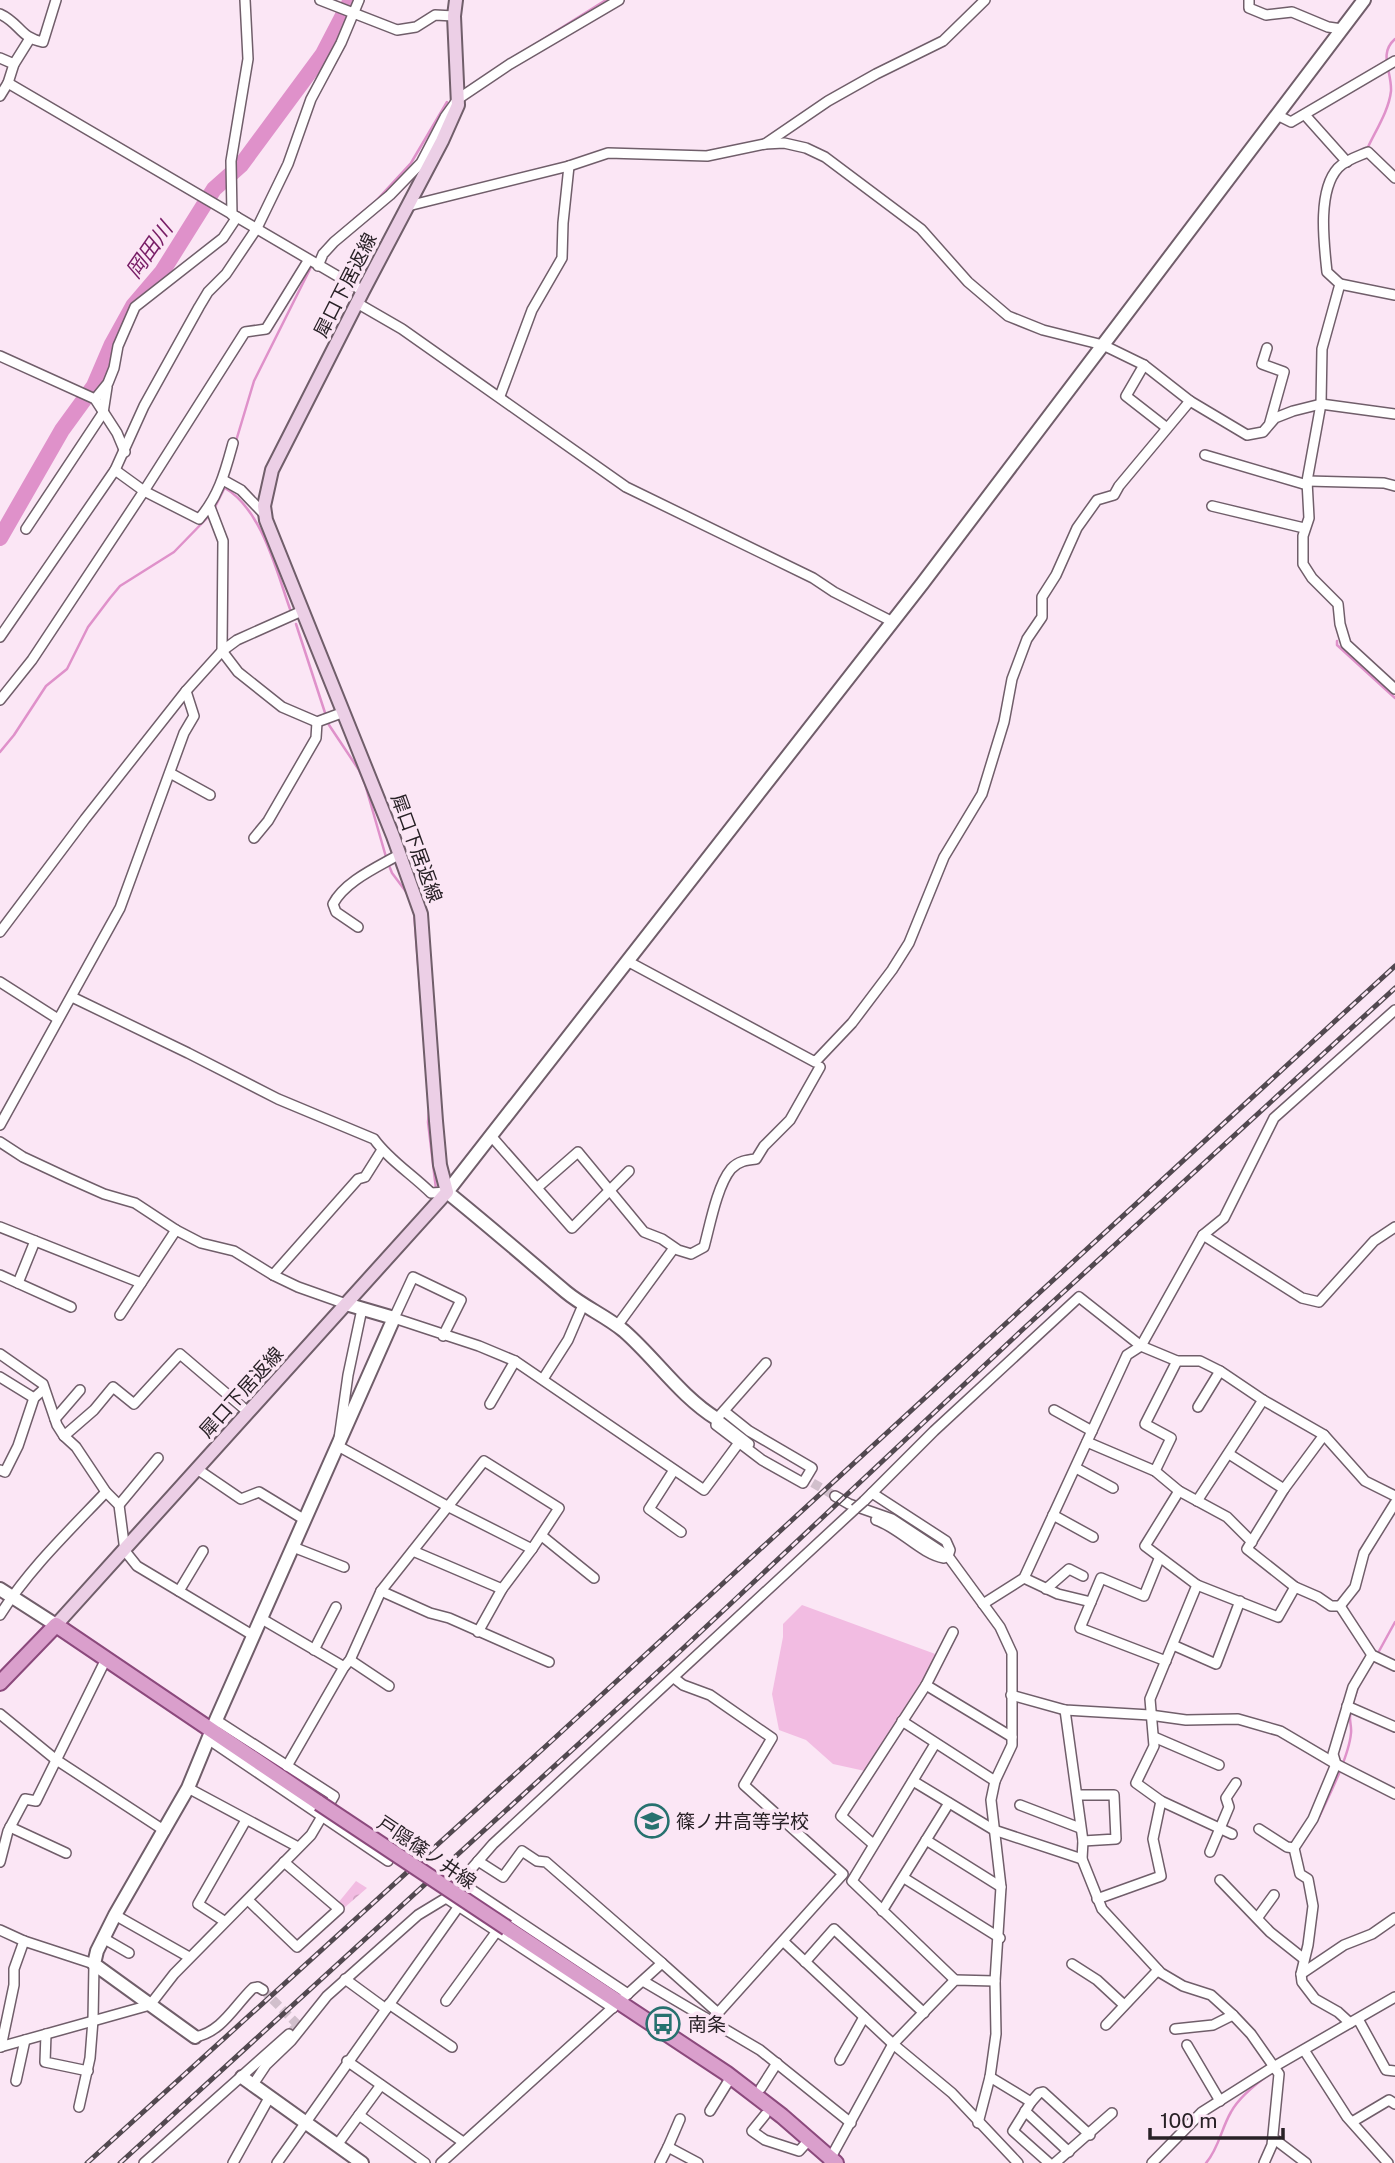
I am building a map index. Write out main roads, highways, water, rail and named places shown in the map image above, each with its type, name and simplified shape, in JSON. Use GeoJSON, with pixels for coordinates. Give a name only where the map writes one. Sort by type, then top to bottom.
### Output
{"type":"FeatureCollection","features":[{"type":"Feature","properties":{"kind":"main road","name":"犀口下居返線"},"geometry":{"type":"LineString","coordinates":[[56,1625],[447,1192],[440,1166],[421,914],[400,854],[265,515],[266,491],[272,470],[458,106],[454,16],[456,0]]}},
{"type":"Feature","properties":{"kind":"main road","name":"戸隠篠ノ井線"},"geometry":{"type":"LineString","coordinates":[[56,1625],[212,1729],[322,1809],[502,1930],[620,2002],[731,2077],[832,2161]]}},
{"type":"Feature","properties":{"kind":"main road"},"geometry":{"type":"LineString","coordinates":[[0,1683],[56,1625]]}},
{"type":"Feature","properties":{"kind":"waterway","name":"岡田川"},"geometry":{"type":"LineString","coordinates":[[0,538],[62,430],[94,386],[112,344],[133,306],[162,272],[214,189],[241,165],[323,54],[351,0]]}},
{"type":"Feature","properties":{"kind":"waterway"},"geometry":{"type":"LineString","coordinates":[[534,45],[606,0]]}},
{"type":"Feature","properties":{"kind":"waterway"},"geometry":{"type":"LineString","coordinates":[[1368,147],[1390,98],[1387,51],[1395,39]]}},
{"type":"Feature","properties":{"kind":"waterway"},"geometry":{"type":"LineString","coordinates":[[354,219],[375,202],[411,163],[447,102]]}},
{"type":"Feature","properties":{"kind":"waterway"},"geometry":{"type":"LineString","coordinates":[[315,259],[330,240]]}},
{"type":"Feature","properties":{"kind":"waterway"},"geometry":{"type":"LineString","coordinates":[[236,441],[254,381],[312,265]]}},
{"type":"Feature","properties":{"kind":"waterway"},"geometry":{"type":"LineString","coordinates":[[215,507],[226,485]]}},
{"type":"Feature","properties":{"kind":"waterway"},"geometry":{"type":"LineString","coordinates":[[225,488],[238,498],[258,526],[273,559],[290,609]]}},
{"type":"Feature","properties":{"kind":"waterway"},"geometry":{"type":"LineString","coordinates":[[0,752],[46,686],[67,669],[88,627],[120,586],[174,552],[209,516]]}},
{"type":"Feature","properties":{"kind":"waterway"},"geometry":{"type":"LineString","coordinates":[[296,624],[329,725],[359,770],[365,784],[386,857]]}},
{"type":"Feature","properties":{"kind":"waterway"},"geometry":{"type":"LineString","coordinates":[[1337,641],[1337,645],[1395,698]]}},
{"type":"Feature","properties":{"kind":"waterway"},"geometry":{"type":"LineString","coordinates":[[388,863],[407,893]]}},
{"type":"Feature","properties":{"kind":"waterway"},"geometry":{"type":"LineString","coordinates":[[414,912],[424,1041]]}},
{"type":"Feature","properties":{"kind":"waterway"},"geometry":{"type":"LineString","coordinates":[[429,1111],[436,1189]]}},
{"type":"Feature","properties":{"kind":"waterway"},"geometry":{"type":"LineString","coordinates":[[1378,1653],[1395,1622]]}},
{"type":"Feature","properties":{"kind":"waterway"},"geometry":{"type":"LineString","coordinates":[[1352,1705],[1359,1684]]}},
{"type":"Feature","properties":{"kind":"waterway"},"geometry":{"type":"LineString","coordinates":[[1319,1817],[1347,1753],[1351,1711]]}},
{"type":"Feature","properties":{"kind":"waterway"},"geometry":{"type":"LineString","coordinates":[[1206,2163],[1234,2106],[1271,2073]]}},
{"type":"Feature","properties":{"kind":"tunnel"},"geometry":{"type":"LineString","coordinates":[[801,1476],[835,1496]]}},
{"type":"Feature","properties":{"kind":"tunnel"},"geometry":{"type":"LineString","coordinates":[[263,1990],[298,2025],[289,2034]]}},
{"type":"Feature","properties":{"kind":"railway"},"geometry":{"type":"LineString","coordinates":[[87,2163],[546,1746],[1395,966]]}},
{"type":"Feature","properties":{"kind":"railway"},"geometry":{"type":"LineString","coordinates":[[120,2163],[676,1655],[1021,1331],[1395,988]]}},
{"type":"Feature","properties":{"kind":"place","name":"篠ノ井高等学校"},"geometry":{"type":"Point","coordinates":[652,1821]}},
{"type":"Feature","properties":{"kind":"place","name":"南条"},"geometry":{"type":"Point","coordinates":[663,2024]}}]}
